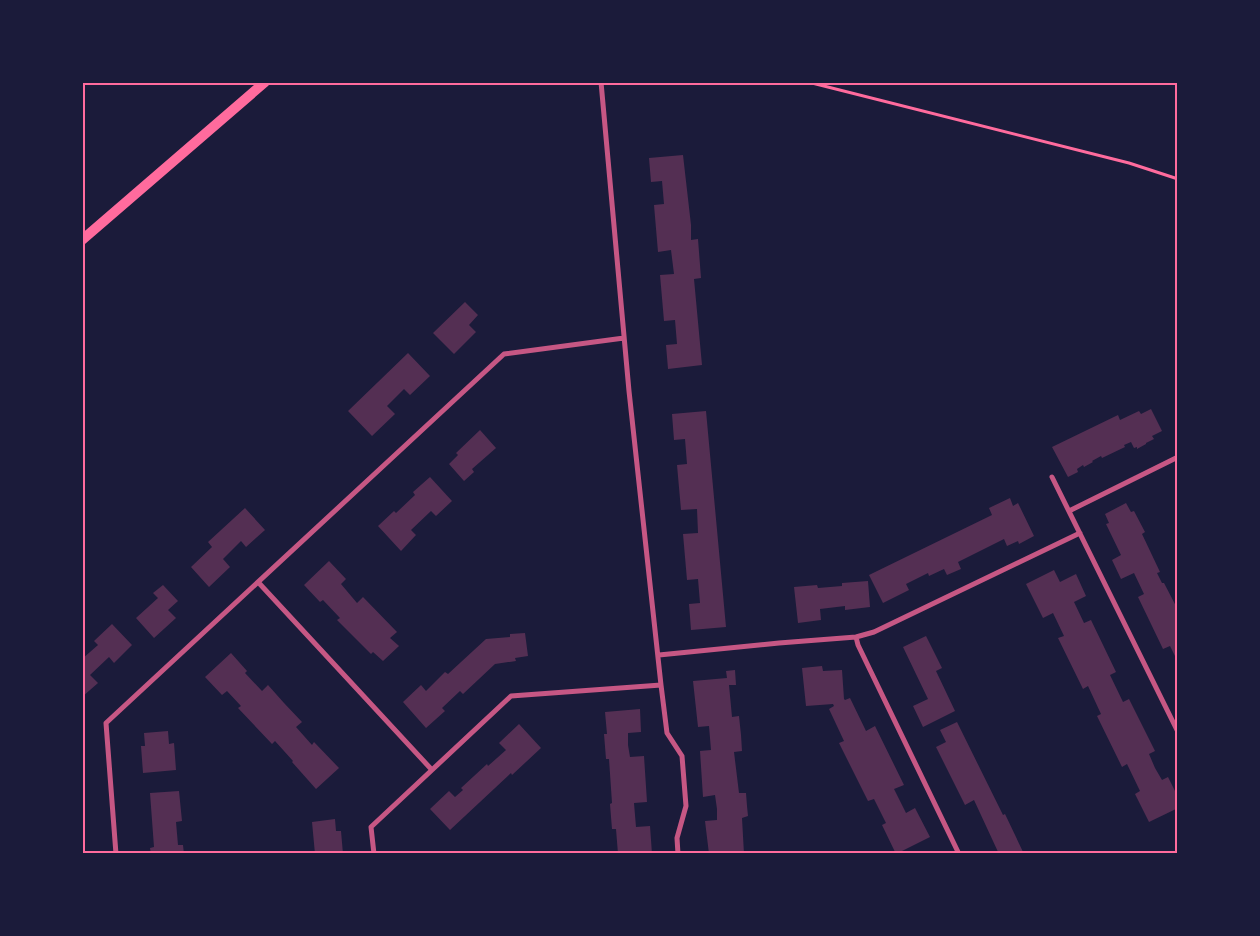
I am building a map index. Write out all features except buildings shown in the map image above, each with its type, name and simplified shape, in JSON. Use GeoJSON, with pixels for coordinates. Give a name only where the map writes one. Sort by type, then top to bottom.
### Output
{"type":"FeatureCollection","features":[{"type":"Feature","properties":{"kind":"main road"},"geometry":{"type":"LineString","coordinates":[[82,240],[265,82]]}},
{"type":"Feature","properties":{"kind":"street"},"geometry":{"type":"LineString","coordinates":[[601,82],[629,391],[667,733],[682,756],[686,806],[676,838],[678,854]]}},
{"type":"Feature","properties":{"kind":"street"},"geometry":{"type":"LineString","coordinates":[[116,854],[106,723],[504,354],[624,338]]}},
{"type":"Feature","properties":{"kind":"street"},"geometry":{"type":"LineString","coordinates":[[1069,511],[1178,458]]}},
{"type":"Feature","properties":{"kind":"street"},"geometry":{"type":"LineString","coordinates":[[1052,477],[1178,732]]}},
{"type":"Feature","properties":{"kind":"street"},"geometry":{"type":"LineString","coordinates":[[659,655],[856,637],[874,632],[1080,533]]}},
{"type":"Feature","properties":{"kind":"street"},"geometry":{"type":"LineString","coordinates":[[258,582],[432,770]]}},
{"type":"Feature","properties":{"kind":"street"},"geometry":{"type":"LineString","coordinates":[[856,637],[858,645],[959,854]]}},
{"type":"Feature","properties":{"kind":"street"},"geometry":{"type":"LineString","coordinates":[[374,854],[371,827],[511,696],[662,685]]}},
{"type":"Feature","properties":{"kind":"path"},"geometry":{"type":"LineString","coordinates":[[808,82],[1129,163],[1178,179]]}}]}
